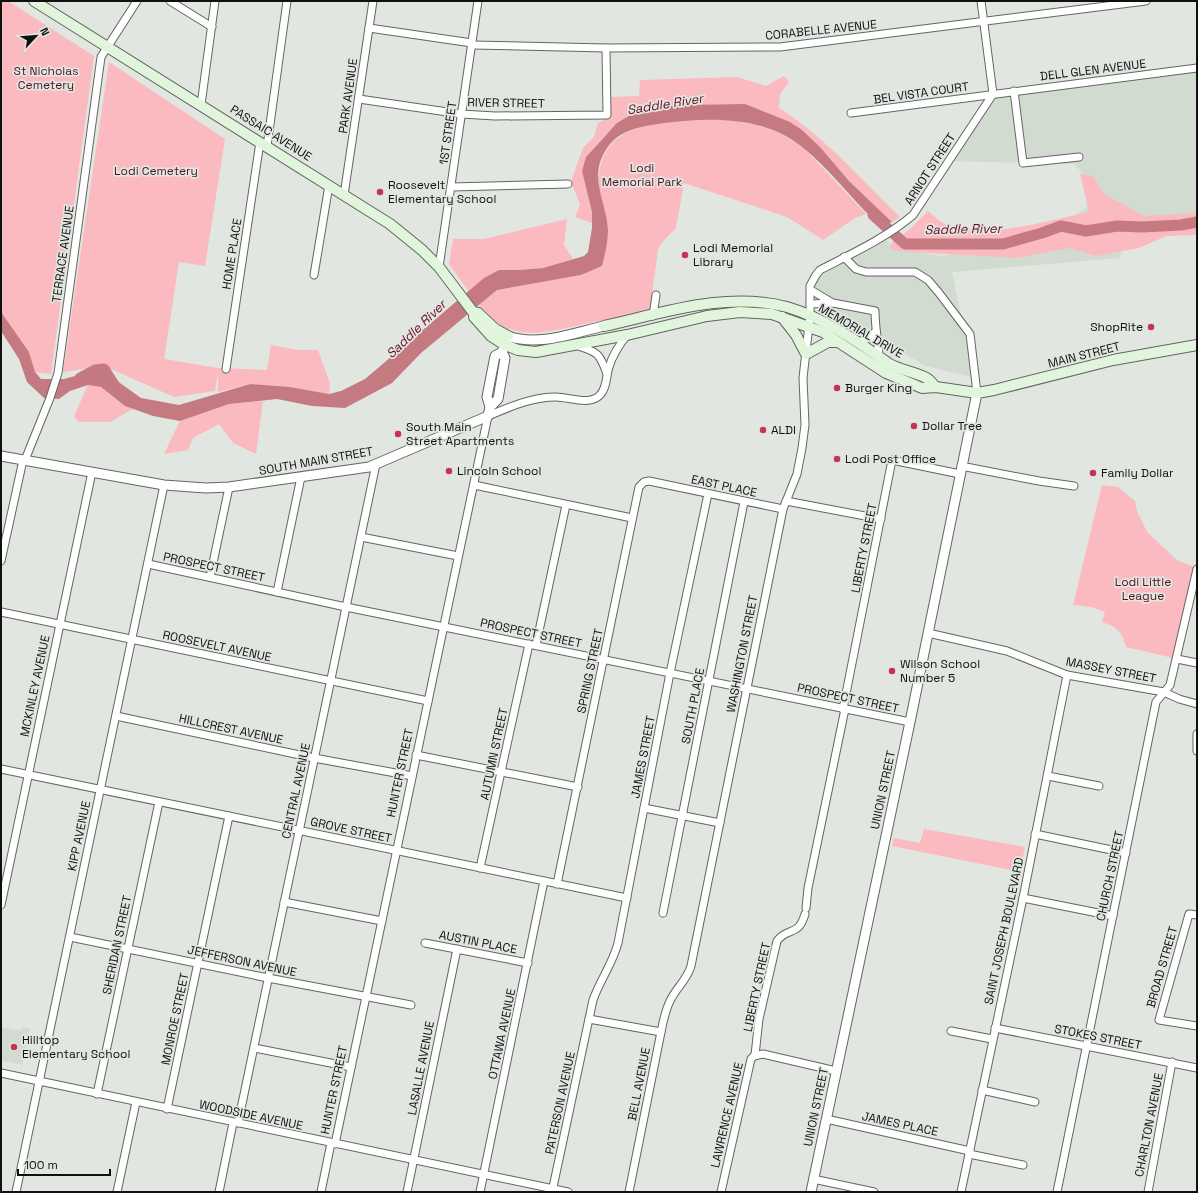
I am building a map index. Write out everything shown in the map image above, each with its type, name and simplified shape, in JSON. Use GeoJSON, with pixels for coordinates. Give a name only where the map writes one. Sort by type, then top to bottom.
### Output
{"type":"FeatureCollection","features":[{"type":"Feature","properties":{"kind":"main road","name":"PASSAIC AVENUE"},"geometry":{"type":"LineString","coordinates":[[34,1],[396,228],[439,268],[474,315],[478,313],[495,329],[505,344]]}},
{"type":"Feature","properties":{"kind":"main road","name":"MEMORIAL DRIVE"},"geometry":{"type":"LineString","coordinates":[[604,326],[703,304],[740,302],[772,304],[788,308],[874,366],[901,380],[922,388],[936,387],[977,393]]}},
{"type":"Feature","properties":{"kind":"main road","name":"MEMORIAL DRIVE"},"geometry":{"type":"LineString","coordinates":[[505,344],[527,352],[578,346],[723,313],[754,312],[828,324],[905,371],[927,378],[936,387]]}},
{"type":"Feature","properties":{"kind":"main road"},"geometry":{"type":"LineString","coordinates":[[782,317],[796,335],[806,354],[828,342],[838,342]]}},
{"type":"Feature","properties":{"kind":"main road","name":"MAIN STREET"},"geometry":{"type":"LineString","coordinates":[[977,393],[1002,389],[1112,360],[1197,345]]}},
{"type":"Feature","properties":{"kind":"street","name":"TERRACE AVENUE"},"geometry":{"type":"LineString","coordinates":[[1,561],[24,460],[50,398],[58,373],[101,57],[137,1]]}},
{"type":"Feature","properties":{"kind":"street"},"geometry":{"type":"LineString","coordinates":[[170,1],[212,27]]}},
{"type":"Feature","properties":{"kind":"street"},"geometry":{"type":"LineString","coordinates":[[201,105],[215,1]]}},
{"type":"Feature","properties":{"kind":"street","name":"HOME PLACE"},"geometry":{"type":"LineString","coordinates":[[226,369],[287,1]]}},
{"type":"Feature","properties":{"kind":"street","name":"PARK AVENUE"},"geometry":{"type":"LineString","coordinates":[[344,195],[373,1]]}},
{"type":"Feature","properties":{"kind":"street","name":"1ST STREET"},"geometry":{"type":"LineString","coordinates":[[439,268],[478,1]]}},
{"type":"Feature","properties":{"kind":"street"},"geometry":{"type":"LineString","coordinates":[[981,1],[993,94]]}},
{"type":"Feature","properties":{"kind":"street","name":"CORABELLE AVENUE"},"geometry":{"type":"LineString","coordinates":[[369,28],[472,44],[606,48],[780,47],[1146,1]]}},
{"type":"Feature","properties":{"kind":"street","name":"RIVER STREET"},"geometry":{"type":"LineString","coordinates":[[359,99],[462,114],[495,116],[607,114],[606,48]]}},
{"type":"Feature","properties":{"kind":"street","name":"DELL GLEN AVENUE"},"geometry":{"type":"LineString","coordinates":[[993,94],[1197,68]]}},
{"type":"Feature","properties":{"kind":"street"},"geometry":{"type":"LineString","coordinates":[[1014,92],[1023,163],[1080,157]]}},
{"type":"Feature","properties":{"kind":"street","name":"BEL VISTA COURT"},"geometry":{"type":"LineString","coordinates":[[852,113],[993,94]]}},
{"type":"Feature","properties":{"kind":"street","name":"ARNOT STREET"},"geometry":{"type":"LineString","coordinates":[[809,321],[812,280],[820,270],[903,224],[912,215],[993,94]]}},
{"type":"Feature","properties":{"kind":"street"},"geometry":{"type":"LineString","coordinates":[[451,187],[568,184]]}},
{"type":"Feature","properties":{"kind":"street"},"geometry":{"type":"LineString","coordinates":[[314,275],[329,185]]}},
{"type":"Feature","properties":{"kind":"street"},"geometry":{"type":"LineString","coordinates":[[844,257],[856,269],[866,272],[915,272],[928,280],[939,292],[970,334],[977,393]]}},
{"type":"Feature","properties":{"kind":"street"},"geometry":{"type":"LineString","coordinates":[[811,290],[833,303]]}},
{"type":"Feature","properties":{"kind":"street"},"geometry":{"type":"LineString","coordinates":[[653,316],[656,295]]}},
{"type":"Feature","properties":{"kind":"street"},"geometry":{"type":"LineString","coordinates":[[810,304],[833,303],[875,311],[875,332],[878,338],[879,356]]}},
{"type":"Feature","properties":{"kind":"street","name":"WASHINGTON STREET"},"geometry":{"type":"LineString","coordinates":[[682,985],[691,966],[782,509],[797,474],[802,448],[805,425],[803,378],[809,321]]}},
{"type":"Feature","properties":{"kind":"street"},"geometry":{"type":"LineString","coordinates":[[505,344],[521,340],[537,340],[604,326]]}},
{"type":"Feature","properties":{"kind":"street"},"geometry":{"type":"LineString","coordinates":[[858,342],[870,338],[875,332]]}},
{"type":"Feature","properties":{"kind":"street","name":"SOUTH MAIN STREET"},"geometry":{"type":"LineString","coordinates":[[1,456],[164,485],[195,487],[229,487],[301,477],[376,464],[515,405],[543,398],[568,398],[592,401],[602,392],[607,382],[607,375],[618,346],[628,335]]}},
{"type":"Feature","properties":{"kind":"street","name":"HUNTER STREET"},"geometry":{"type":"LineString","coordinates":[[321,1192],[351,1067],[474,485],[490,407],[487,397],[495,356],[505,344]]}},
{"type":"Feature","properties":{"kind":"street"},"geometry":{"type":"LineString","coordinates":[[578,346],[592,350],[599,355],[607,375]]}},
{"type":"Feature","properties":{"kind":"street","name":"UNION STREET"},"geometry":{"type":"LineString","coordinates":[[810,1192],[910,722],[960,470],[977,393]]}},
{"type":"Feature","properties":{"kind":"street","name":"LIBERTY STREET"},"geometry":{"type":"LineString","coordinates":[[755,1056],[759,1019],[777,941],[782,934],[797,930],[802,924],[806,911],[808,888],[892,460],[960,470]]}},
{"type":"Feature","properties":{"kind":"street","name":"CENTRAL AVENUE"},"geometry":{"type":"LineString","coordinates":[[219,1192],[254,1048],[376,464]]}},
{"type":"Feature","properties":{"kind":"street"},"geometry":{"type":"LineString","coordinates":[[960,470],[1074,486]]}},
{"type":"Feature","properties":{"kind":"street","name":"MCKINLEY AVENUE"},"geometry":{"type":"LineString","coordinates":[[1,905],[92,472]]}},
{"type":"Feature","properties":{"kind":"street"},"geometry":{"type":"LineString","coordinates":[[277,592],[301,477]]}},
{"type":"Feature","properties":{"kind":"street","name":"SPRING STREET"},"geometry":{"type":"LineString","coordinates":[[558,884],[632,518],[641,484],[648,481],[660,484]]}},
{"type":"Feature","properties":{"kind":"street","name":"EAST PLACE"},"geometry":{"type":"LineString","coordinates":[[660,484],[782,509]]}},
{"type":"Feature","properties":{"kind":"street","name":"KIPP AVENUE"},"geometry":{"type":"LineString","coordinates":[[16,1192],[164,485]]}},
{"type":"Feature","properties":{"kind":"street"},"geometry":{"type":"LineString","coordinates":[[474,485],[632,518]]}},
{"type":"Feature","properties":{"kind":"street"},"geometry":{"type":"LineString","coordinates":[[210,577],[229,487]]}},
{"type":"Feature","properties":{"kind":"street","name":"JAMES STREET"},"geometry":{"type":"LineString","coordinates":[[589,1019],[596,989],[615,953],[670,673],[708,494]]}},
{"type":"Feature","properties":{"kind":"street"},"geometry":{"type":"LineString","coordinates":[[786,501],[881,518]]}},
{"type":"Feature","properties":{"kind":"street","name":"SOUTH PLACE"},"geometry":{"type":"LineString","coordinates":[[663,913],[744,502]]}},
{"type":"Feature","properties":{"kind":"street","name":"AUTUMN STREET"},"geometry":{"type":"LineString","coordinates":[[480,868],[501,772],[566,505]]}},
{"type":"Feature","properties":{"kind":"street"},"geometry":{"type":"LineString","coordinates":[[361,537],[458,556]]}},
{"type":"Feature","properties":{"kind":"street","name":"PROSPECT STREET"},"geometry":{"type":"LineString","coordinates":[[148,564],[346,607],[910,722]]}},
{"type":"Feature","properties":{"kind":"street","name":"CHURCH STREET"},"geometry":{"type":"LineString","coordinates":[[1057,1192],[1156,702],[1170,685],[1197,569]]}},
{"type":"Feature","properties":{"kind":"street","name":"ROOSEVELT AVENUE"},"geometry":{"type":"LineString","coordinates":[[1,612],[428,701]]}},
{"type":"Feature","properties":{"kind":"street","name":"MASSEY STREET"},"geometry":{"type":"LineString","coordinates":[[928,633],[1007,651],[1067,675],[1164,692],[1179,699],[1197,704]]}},
{"type":"Feature","properties":{"kind":"street"},"geometry":{"type":"LineString","coordinates":[[1176,659],[1197,663]]}},
{"type":"Feature","properties":{"kind":"street","name":"SAINT JOSEPH BOULEVARD"},"geometry":{"type":"LineString","coordinates":[[961,1192],[992,1039],[1023,898],[1067,675]]}},
{"type":"Feature","properties":{"kind":"street","name":"HILLCREST AVENUE"},"geometry":{"type":"LineString","coordinates":[[116,716],[314,758],[412,776]]}},
{"type":"Feature","properties":{"kind":"street"},"geometry":{"type":"LineString","coordinates":[[1197,734],[1197,751]]}},
{"type":"Feature","properties":{"kind":"street"},"geometry":{"type":"LineString","coordinates":[[416,756],[578,786]]}},
{"type":"Feature","properties":{"kind":"street","name":"GROVE STREET"},"geometry":{"type":"LineString","coordinates":[[1,769],[627,898]]}},
{"type":"Feature","properties":{"kind":"street"},"geometry":{"type":"LineString","coordinates":[[1048,776],[1099,786]]}},
{"type":"Feature","properties":{"kind":"street","name":"SHERIDAN STREET"},"geometry":{"type":"LineString","coordinates":[[96,1094],[159,802]]}},
{"type":"Feature","properties":{"kind":"street"},"geometry":{"type":"LineString","coordinates":[[644,808],[720,824]]}},
{"type":"Feature","properties":{"kind":"street","name":"MONROE STREET"},"geometry":{"type":"LineString","coordinates":[[167,1108],[229,816]]}},
{"type":"Feature","properties":{"kind":"street"},"geometry":{"type":"LineString","coordinates":[[1035,834],[1126,853]]}},
{"type":"Feature","properties":{"kind":"street","name":"OTTAWA AVENUE"},"geometry":{"type":"LineString","coordinates":[[480,1192],[544,881]]}},
{"type":"Feature","properties":{"kind":"street"},"geometry":{"type":"LineString","coordinates":[[1023,898],[1113,916]]}},
{"type":"Feature","properties":{"kind":"street"},"geometry":{"type":"LineString","coordinates":[[284,902],[382,921]]}},
{"type":"Feature","properties":{"kind":"street","name":"BROAD STREET"},"geometry":{"type":"LineString","coordinates":[[1197,915],[1188,914],[1159,1020],[1197,1026]]}},
{"type":"Feature","properties":{"kind":"street","name":"JEFFERSON AVENUE"},"geometry":{"type":"LineString","coordinates":[[70,937],[268,978],[411,1005]]}},
{"type":"Feature","properties":{"kind":"street","name":"AUSTIN PLACE"},"geometry":{"type":"LineString","coordinates":[[425,943],[528,963]]}},
{"type":"Feature","properties":{"kind":"street","name":"LASALLE AVENUE"},"geometry":{"type":"LineString","coordinates":[[407,1192],[457,949]]}},
{"type":"Feature","properties":{"kind":"street","name":"BELL AVENUE"},"geometry":{"type":"LineString","coordinates":[[629,1192],[661,1032],[670,1001],[682,985]]}},
{"type":"Feature","properties":{"kind":"street"},"geometry":{"type":"LineString","coordinates":[[589,1019],[661,1032]]}},
{"type":"Feature","properties":{"kind":"street","name":"PATERSON AVENUE"},"geometry":{"type":"LineString","coordinates":[[553,1190],[589,1019]]}},
{"type":"Feature","properties":{"kind":"street","name":"STOKES STREET"},"geometry":{"type":"LineString","coordinates":[[995,1028],[1197,1068]]}},
{"type":"Feature","properties":{"kind":"street"},"geometry":{"type":"LineString","coordinates":[[951,1031],[992,1039]]}},
{"type":"Feature","properties":{"kind":"street"},"geometry":{"type":"LineString","coordinates":[[254,1048],[351,1067]]}},
{"type":"Feature","properties":{"kind":"street","name":"LAWRENCE AVENUE"},"geometry":{"type":"LineString","coordinates":[[721,1192],[748,1063],[755,1056],[763,1054],[836,1072]]}},
{"type":"Feature","properties":{"kind":"street","name":"CHARLTON AVENUE"},"geometry":{"type":"LineString","coordinates":[[1148,1192],[1172,1062]]}},
{"type":"Feature","properties":{"kind":"street","name":"WOODSIDE AVENUE"},"geometry":{"type":"LineString","coordinates":[[1,1073],[333,1144],[568,1192]]}},
{"type":"Feature","properties":{"kind":"street"},"geometry":{"type":"LineString","coordinates":[[982,1090],[1035,1102]]}},
{"type":"Feature","properties":{"kind":"street"},"geometry":{"type":"LineString","coordinates":[[117,1192],[136,1102]]}},
{"type":"Feature","properties":{"kind":"street","name":"JAMES PLACE"},"geometry":{"type":"LineString","coordinates":[[826,1119],[1023,1165]]}},
{"type":"Feature","properties":{"kind":"street"},"geometry":{"type":"LineString","coordinates":[[813,1180],[874,1192]]}},
{"type":"Feature","properties":{"kind":"shaded area"},"geometry":{"type":"Polygon","coordinates":[[[1197,67],[1197,231],[1131,235],[1119,258],[952,272],[967,343],[977,378],[926,366],[814,303],[817,277],[883,238],[895,247],[939,256],[1035,245],[1100,197],[1075,164],[950,161],[995,93],[1197,67]]]}},
{"type":"Feature","properties":{"kind":"shaded area"},"geometry":{"type":"Polygon","coordinates":[[[745,104],[790,122],[802,130],[820,147],[849,181],[892,222],[880,226],[812,155],[786,136],[770,129],[736,121],[699,120],[664,123],[637,128],[621,135],[608,146],[599,164],[598,174],[600,192],[608,230],[607,244],[602,266],[581,275],[497,290],[421,353],[392,383],[345,408],[312,406],[277,399],[229,404],[180,421],[153,416],[125,406],[101,387],[88,385],[70,391],[59,399],[44,398],[27,382],[19,359],[1,331],[1,312],[29,352],[35,372],[41,379],[64,379],[94,371],[106,373],[141,398],[179,405],[250,384],[290,387],[329,394],[341,391],[365,379],[484,278],[499,270],[543,268],[584,256],[588,252],[592,228],[592,212],[582,171],[586,157],[617,123],[634,113],[677,105],[745,104]]]}},
{"type":"Feature","properties":{"kind":"shaded area","name":"Hilltop Elementary School"},"geometry":{"type":"Polygon","coordinates":[[[2,1027],[21,1031],[22,1027],[30,1029],[22,1065],[1,1060],[2,1027]]]}},
{"type":"Feature","properties":{"kind":"green space","name":"St Nicholas Cemetery"},"geometry":{"type":"Polygon","coordinates":[[[1,1],[8,1],[94,56],[51,374],[35,372],[29,352],[1,312],[1,1]]]}},
{"type":"Feature","properties":{"kind":"green space","name":"Lodi Cemetery"},"geometry":{"type":"Polygon","coordinates":[[[109,62],[225,139],[205,266],[179,262],[164,359],[218,368],[267,370],[271,345],[297,350],[318,350],[330,383],[329,394],[290,387],[250,384],[218,392],[218,372],[215,391],[174,397],[104,366],[63,372],[109,62]]]}},
{"type":"Feature","properties":{"kind":"green space"},"geometry":{"type":"Polygon","coordinates":[[[784,76],[789,82],[780,94],[779,108],[796,119],[827,145],[900,217],[892,222],[849,181],[820,147],[802,130],[790,122],[745,104],[677,105],[662,109],[606,134],[586,157],[582,171],[592,212],[592,223],[575,217],[580,205],[571,181],[583,148],[594,137],[598,123],[609,117],[609,97],[639,96],[640,80],[737,77],[766,86],[784,76]]]}},
{"type":"Feature","properties":{"kind":"green space","name":"Lodi Memorial Park"},"geometry":{"type":"Polygon","coordinates":[[[727,119],[757,125],[776,131],[801,145],[866,214],[855,218],[823,240],[787,217],[684,183],[676,228],[663,241],[658,249],[650,310],[555,330],[528,332],[514,331],[502,326],[490,317],[479,305],[497,290],[581,275],[602,266],[607,243],[608,229],[607,219],[599,190],[601,165],[609,147],[623,134],[641,127],[661,122],[727,119]]]}},
{"type":"Feature","properties":{"kind":"green space"},"geometry":{"type":"Polygon","coordinates":[[[1080,174],[1093,176],[1104,194],[1144,216],[1197,213],[1197,235],[1166,236],[1139,248],[1096,256],[1070,248],[1016,258],[898,251],[890,248],[892,242],[909,230],[928,211],[945,224],[960,229],[977,230],[996,230],[1036,224],[1089,212],[1080,174]]]}},
{"type":"Feature","properties":{"kind":"green space"},"geometry":{"type":"Polygon","coordinates":[[[567,219],[564,245],[573,259],[543,268],[499,270],[484,278],[469,292],[449,264],[453,239],[484,239],[567,219]]]}},
{"type":"Feature","properties":{"kind":"green space"},"geometry":{"type":"Polygon","coordinates":[[[88,385],[101,387],[125,406],[133,409],[110,422],[79,422],[74,416],[88,385]]]}},
{"type":"Feature","properties":{"kind":"green space"},"geometry":{"type":"Polygon","coordinates":[[[263,401],[256,454],[233,443],[219,424],[193,438],[188,450],[164,454],[180,421],[229,404],[263,401]]]}},
{"type":"Feature","properties":{"kind":"green space","name":"Lodi Little League"},"geometry":{"type":"Polygon","coordinates":[[[1102,485],[1118,487],[1135,501],[1137,511],[1147,532],[1177,560],[1194,567],[1173,658],[1126,647],[1123,637],[1116,628],[1102,622],[1105,612],[1091,607],[1073,605],[1102,485]]]}},
{"type":"Feature","properties":{"kind":"green space"},"geometry":{"type":"Polygon","coordinates":[[[924,829],[1025,847],[1020,872],[892,846],[894,838],[920,843],[924,829]]]}},
{"type":"Feature","properties":{"kind":"waterway","name":"Saddle River"},"geometry":{"type":"LineString","coordinates":[[873,215],[905,244],[1003,244],[1061,226],[1086,231],[1117,226],[1142,227],[1181,225],[1197,222]]}},
{"type":"Feature","properties":{"kind":"waterway","name":"Saddle River"},"geometry":{"type":"LineString","coordinates":[[80,378],[95,370],[104,369],[116,388]]}},
{"type":"Feature","properties":{"kind":"place","name":"Roosevelt Elementary School"},"geometry":{"type":"Point","coordinates":[380,192]}},
{"type":"Feature","properties":{"kind":"place","name":"Lodi Memorial Library"},"geometry":{"type":"Point","coordinates":[685,255]}},
{"type":"Feature","properties":{"kind":"place","name":"ShopRite"},"geometry":{"type":"Point","coordinates":[1151,327]}},
{"type":"Feature","properties":{"kind":"place","name":"Burger King"},"geometry":{"type":"Point","coordinates":[837,388]}},
{"type":"Feature","properties":{"kind":"place","name":"Dollar Tree"},"geometry":{"type":"Point","coordinates":[914,426]}},
{"type":"Feature","properties":{"kind":"place","name":"ALDI"},"geometry":{"type":"Point","coordinates":[763,430]}},
{"type":"Feature","properties":{"kind":"place","name":"South Main Street Apartments"},"geometry":{"type":"Point","coordinates":[398,434]}},
{"type":"Feature","properties":{"kind":"place","name":"Lodi Post Office"},"geometry":{"type":"Point","coordinates":[837,459]}},
{"type":"Feature","properties":{"kind":"place","name":"Lincoln School"},"geometry":{"type":"Point","coordinates":[449,471]}},
{"type":"Feature","properties":{"kind":"place","name":"Family Dollar"},"geometry":{"type":"Point","coordinates":[1093,473]}},
{"type":"Feature","properties":{"kind":"place","name":"Wilson School Number 5"},"geometry":{"type":"Point","coordinates":[892,671]}},
{"type":"Feature","properties":{"kind":"place","name":"Hilltop Elementary School"},"geometry":{"type":"Point","coordinates":[14,1047]}}]}
